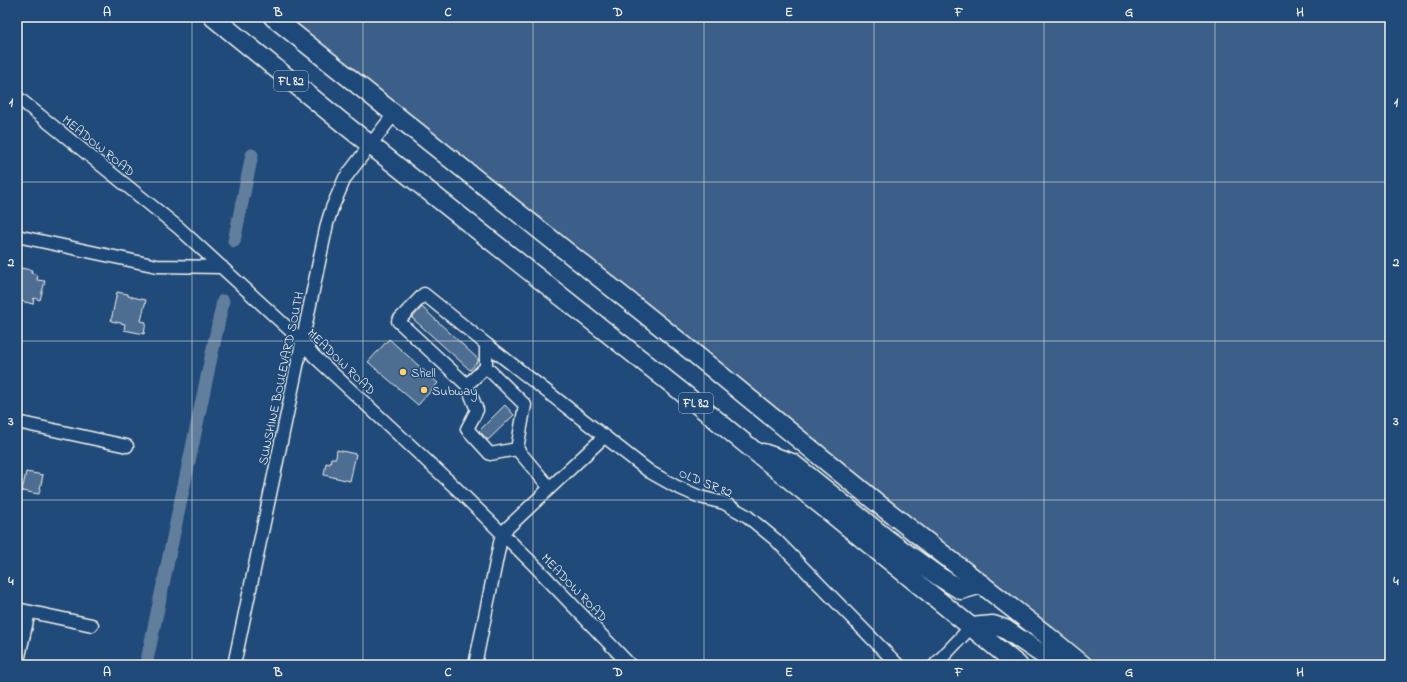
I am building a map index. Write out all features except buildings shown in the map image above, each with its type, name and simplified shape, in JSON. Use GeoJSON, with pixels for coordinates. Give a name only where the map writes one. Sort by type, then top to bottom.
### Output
{"type":"FeatureCollection","features":[{"type":"Feature","properties":{"kind":"highway","name":"FL 82"},"geometry":{"type":"LineString","coordinates":[[213,17],[370,145],[683,393],[1018,665]]}},
{"type":"Feature","properties":{"kind":"highway","name":"FL 82"},"geometry":{"type":"LineString","coordinates":[[273,17],[685,346],[876,502],[1083,665]]}},
{"type":"Feature","properties":{"kind":"highway"},"geometry":{"type":"LineString","coordinates":[[753,450],[792,463],[887,539],[938,576],[961,590],[982,584]]}},
{"type":"Feature","properties":{"kind":"highway"},"geometry":{"type":"LineString","coordinates":[[971,627],[993,625],[1005,629],[1058,665]]}},
{"type":"Feature","properties":{"kind":"street","name":"MEADOW ROAD"},"geometry":{"type":"LineString","coordinates":[[17,97],[179,228],[303,342],[314,356],[375,411],[502,534],[630,665]]}},
{"type":"Feature","properties":{"kind":"street","name":"SUNSHINE BOULEVARD SOUTH"},"geometry":{"type":"LineString","coordinates":[[234,665],[327,224],[345,178],[394,114]]}},
{"type":"Feature","properties":{"kind":"street"},"geometry":{"type":"LineString","coordinates":[[17,236],[157,266],[222,267]]}},
{"type":"Feature","properties":{"kind":"street","name":"OLD SR 82"},"geometry":{"type":"LineString","coordinates":[[467,385],[398,321],[424,294],[650,472],[675,486],[700,497],[724,503],[747,516],[776,540],[898,665]]}},
{"type":"Feature","properties":{"kind":"street"},"geometry":{"type":"LineString","coordinates":[[486,344],[486,367],[524,404],[517,448],[550,488]]}},
{"type":"Feature","properties":{"kind":"street"},"geometry":{"type":"LineString","coordinates":[[486,367],[467,385],[477,410],[467,429],[490,454],[517,448]]}},
{"type":"Feature","properties":{"kind":"street"},"geometry":{"type":"LineString","coordinates":[[17,422],[127,446]]}},
{"type":"Feature","properties":{"kind":"street"},"geometry":{"type":"LineString","coordinates":[[475,665],[502,534],[605,436]]}},
{"type":"Feature","properties":{"kind":"street"},"geometry":{"type":"LineString","coordinates":[[17,665],[23,611],[92,625]]}},
{"type":"Feature","properties":{"kind":"street"},"geometry":{"type":"LineString","coordinates":[[935,665],[971,627]]}},
{"type":"Feature","properties":{"kind":"shaded area"},"geometry":{"type":"Polygon","coordinates":[[[284,17],[1390,17],[1390,665],[1094,665],[988,580],[987,576],[983,577],[284,17]]]}},
{"type":"Feature","properties":{"kind":"waterway"},"geometry":{"type":"LineString","coordinates":[[234,241],[252,155]]}},
{"type":"Feature","properties":{"kind":"waterway"},"geometry":{"type":"LineString","coordinates":[[146,665],[223,301]]}},
{"type":"Feature","properties":{"kind":"place","name":"Shell"},"geometry":{"type":"Point","coordinates":[403,372]}},
{"type":"Feature","properties":{"kind":"place","name":"Subway"},"geometry":{"type":"Point","coordinates":[424,390]}}]}
